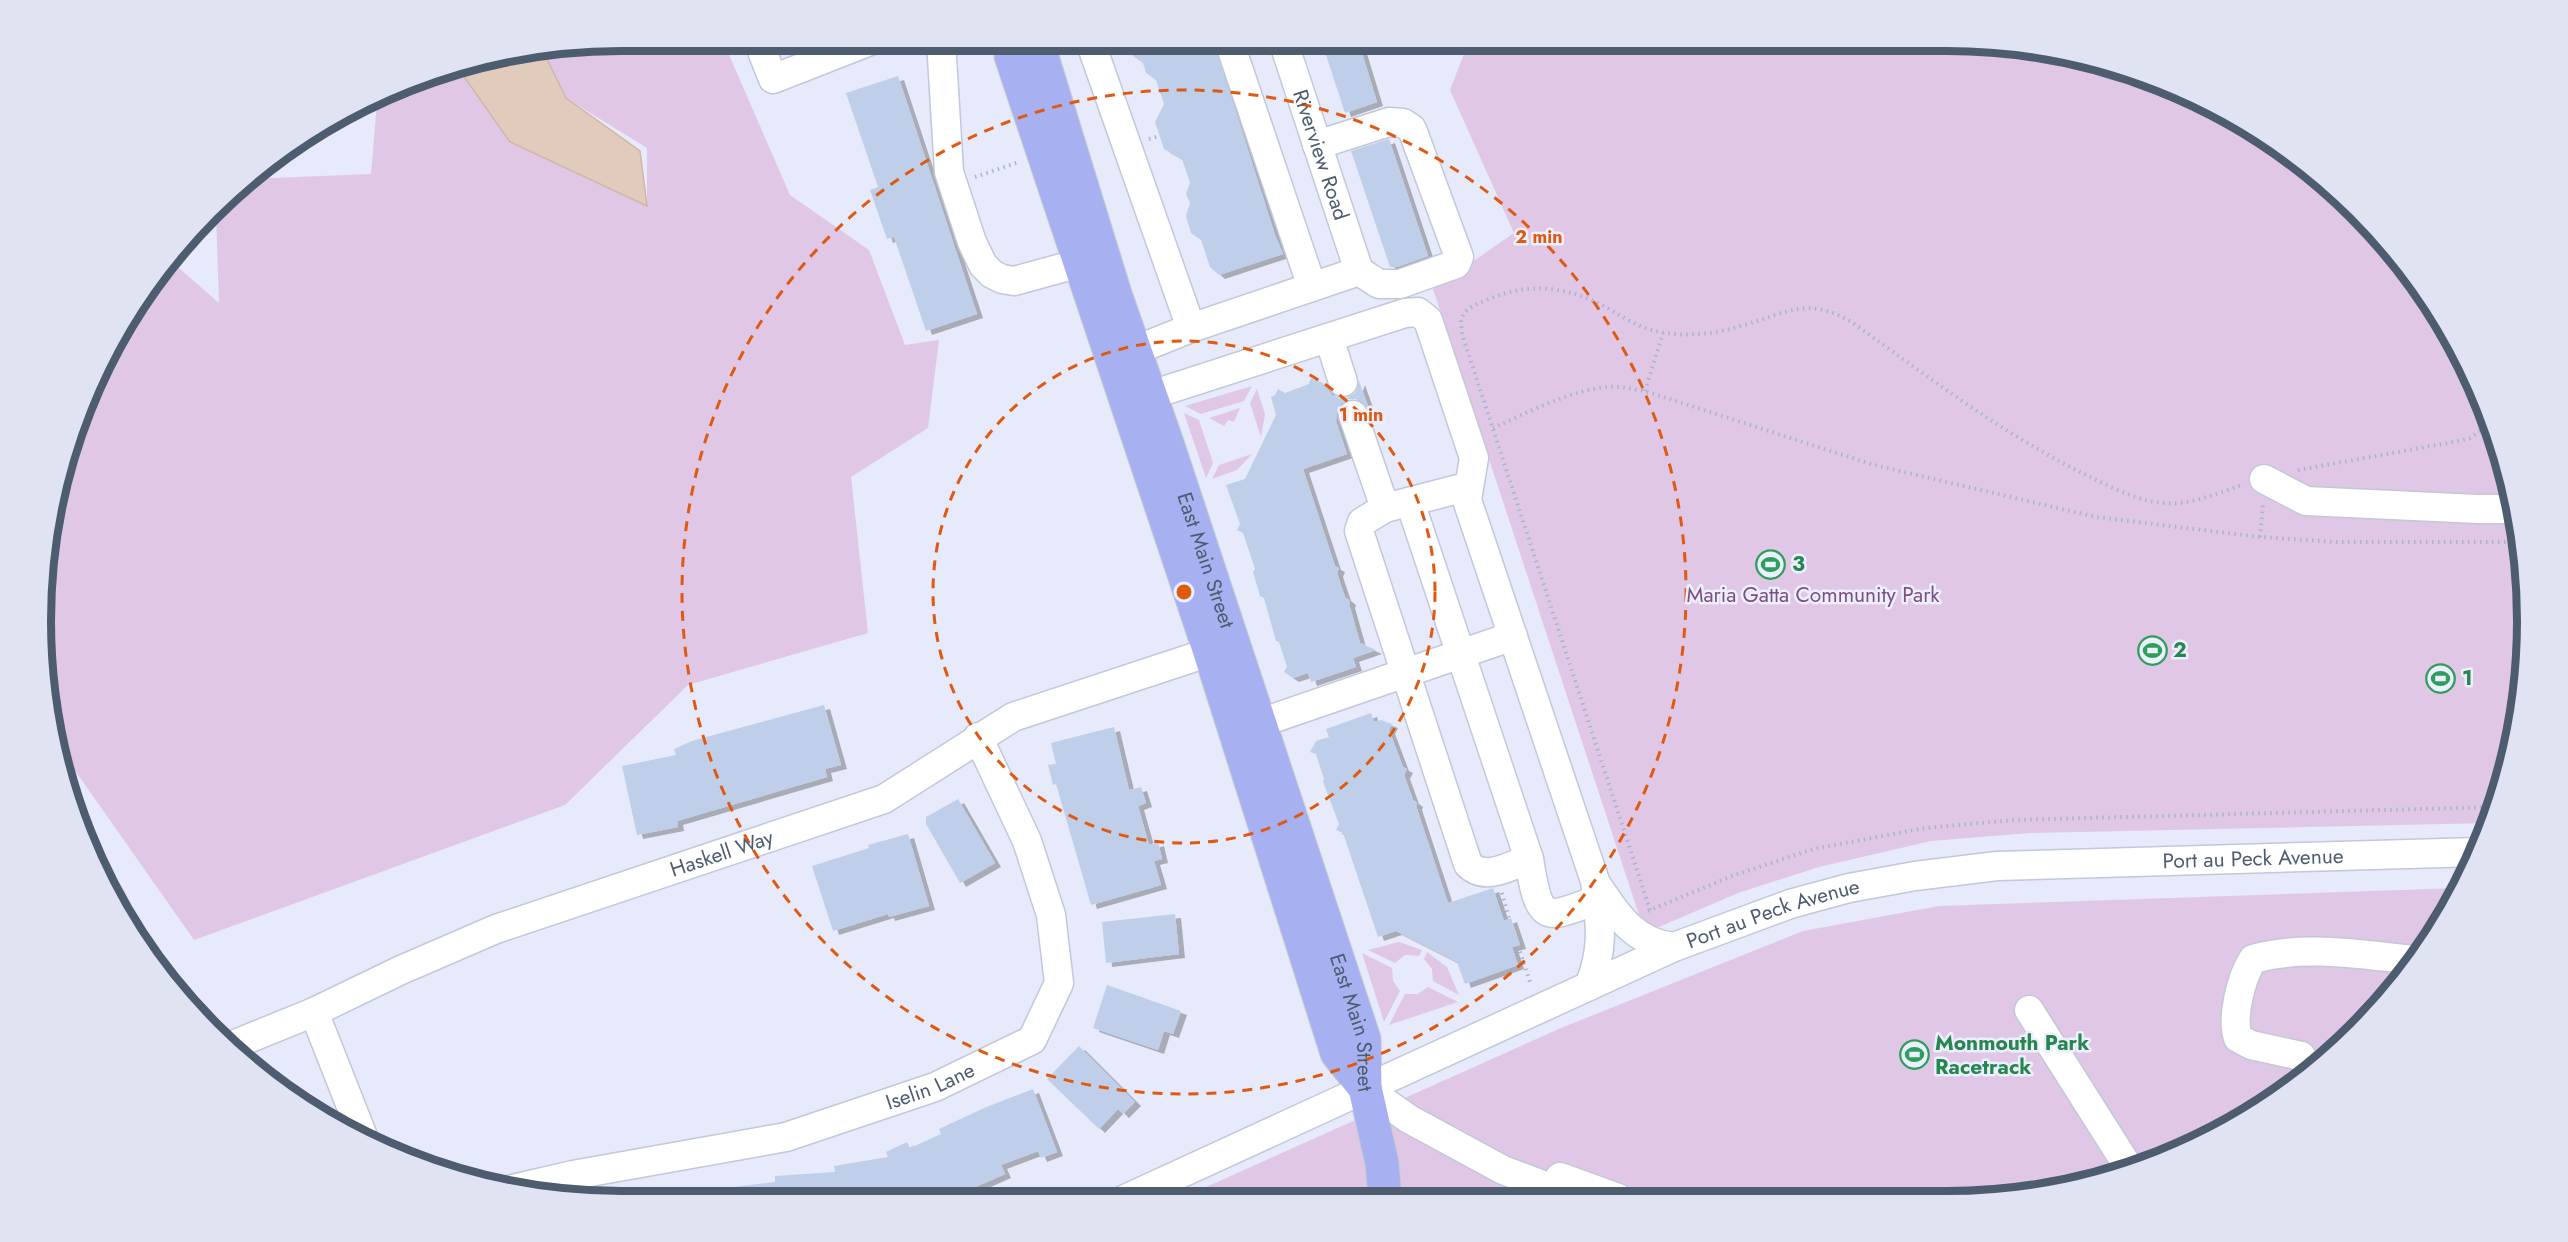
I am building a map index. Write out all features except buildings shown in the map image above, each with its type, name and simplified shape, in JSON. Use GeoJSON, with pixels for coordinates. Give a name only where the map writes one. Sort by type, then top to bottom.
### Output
{"type":"FeatureCollection","features":[{"type":"Feature","properties":{"kind":"main road","name":"East Main Street"},"geometry":{"type":"LineString","coordinates":[[1011,51],[1080,263],[1123,355],[1210,652],[1337,1053],[1365,1088]]}},
{"type":"Feature","properties":{"kind":"main road","name":"East Main Street"},"geometry":{"type":"LineString","coordinates":[[1040,51],[1115,294],[1123,355],[1151,395],[1364,1039],[1365,1088]]}},
{"type":"Feature","properties":{"kind":"main road"},"geometry":{"type":"LineString","coordinates":[[1365,1088],[1382,1163],[1384,1191]]}},
{"type":"Feature","properties":{"kind":"street"},"geometry":{"type":"LineString","coordinates":[[762,51],[773,79],[843,51]]}},
{"type":"Feature","properties":{"kind":"street"},"geometry":{"type":"LineString","coordinates":[[942,51],[949,172],[972,242],[983,265],[992,274],[1014,281],[1080,263]]}},
{"type":"Feature","properties":{"kind":"street"},"geometry":{"type":"LineString","coordinates":[[1094,51],[1191,328]]}},
{"type":"Feature","properties":{"kind":"street"},"geometry":{"type":"LineString","coordinates":[[1233,51],[1312,287]]}},
{"type":"Feature","properties":{"kind":"street","name":"Riverview Road"},"geometry":{"type":"LineString","coordinates":[[1287,51],[1359,271]]}},
{"type":"Feature","properties":{"kind":"street"},"geometry":{"type":"LineString","coordinates":[[1123,355],[1191,328],[1359,271],[1379,284],[1400,284],[1456,264],[1459,256],[1412,129],[1403,123],[1389,122],[1317,145]]}},
{"type":"Feature","properties":{"kind":"street"},"geometry":{"type":"LineString","coordinates":[[1151,395],[1405,313],[1418,312],[1428,320],[1474,458],[1467,501],[1599,893],[1601,938],[1597,966],[1589,986]]}},
{"type":"Feature","properties":{"kind":"street"},"geometry":{"type":"LineString","coordinates":[[1329,338],[1343,382]]}},
{"type":"Feature","properties":{"kind":"street"},"geometry":{"type":"LineString","coordinates":[[1353,415],[1398,505],[1460,655],[1529,859],[1532,881],[1543,909],[1557,914],[1599,893]]}},
{"type":"Feature","properties":{"kind":"street"},"geometry":{"type":"LineString","coordinates":[[2264,479],[2306,501],[2506,508]]}},
{"type":"Feature","properties":{"kind":"street"},"geometry":{"type":"LineString","coordinates":[[1468,489],[1458,489],[1398,505],[1362,522],[1359,531],[1468,864],[1477,871],[1489,873],[1529,859]]}},
{"type":"Feature","properties":{"kind":"street"},"geometry":{"type":"LineString","coordinates":[[1260,723],[1513,636]]}},
{"type":"Feature","properties":{"kind":"street","name":"Haskell Way"},"geometry":{"type":"LineString","coordinates":[[238,1043],[314,1012],[401,970],[496,929],[884,799],[978,736],[1012,717],[1210,652]]}},
{"type":"Feature","properties":{"kind":"street","name":"Iselin Lane"},"geometry":{"type":"LineString","coordinates":[[534,1184],[786,1137],[935,1087],[1032,1040],[1059,983],[1051,915],[1027,841],[978,736]]}},
{"type":"Feature","properties":{"kind":"street","name":"Port au Peck Avenue"},"geometry":{"type":"LineString","coordinates":[[1142,1191],[1674,947],[1790,904],[1849,888],[1915,876],[1997,866],[2052,863],[2466,855]]}},
{"type":"Feature","properties":{"kind":"street"},"geometry":{"type":"LineString","coordinates":[[1599,893],[1637,935],[1661,946],[1674,947]]}},
{"type":"Feature","properties":{"kind":"street"},"geometry":{"type":"LineString","coordinates":[[1570,909],[1579,908],[1591,912],[1598,923],[1601,938]]}},
{"type":"Feature","properties":{"kind":"street"},"geometry":{"type":"LineString","coordinates":[[2306,1063],[2301,1056],[2251,1046],[2238,1038],[2235,1029],[2240,993],[2244,973],[2253,959],[2290,952],[2335,952],[2406,959]]}},
{"type":"Feature","properties":{"kind":"street"},"geometry":{"type":"LineString","coordinates":[[2029,1010],[2125,1162]]}},
{"type":"Feature","properties":{"kind":"street"},"geometry":{"type":"LineString","coordinates":[[314,1012],[359,1127]]}},
{"type":"Feature","properties":{"kind":"street"},"geometry":{"type":"LineString","coordinates":[[1365,1088],[1409,1119],[1503,1170],[1559,1191]]}},
{"type":"Feature","properties":{"kind":"street"},"geometry":{"type":"LineString","coordinates":[[1503,1170],[1529,1167],[1599,1191]]}},
{"type":"Feature","properties":{"kind":"path"},"geometry":{"type":"LineString","coordinates":[[973,178],[1023,161]]}},
{"type":"Feature","properties":{"kind":"path"},"geometry":{"type":"LineString","coordinates":[[1650,910],[1460,326],[1462,315],[1469,308],[1524,288],[1551,288],[1577,294],[1628,321],[1663,333],[1703,334],[1742,326],[1791,310],[1818,308],[1830,310],[1853,323],[2001,428],[2043,454]]}},
{"type":"Feature","properties":{"kind":"path"},"geometry":{"type":"LineString","coordinates":[[1645,391],[1663,333]]}},
{"type":"Feature","properties":{"kind":"path"},"geometry":{"type":"LineString","coordinates":[[1493,428],[1542,406],[1587,391],[1622,387],[1645,391],[1874,465],[2096,517],[2260,537],[2336,542],[2511,542]]}},
{"type":"Feature","properties":{"kind":"path"},"geometry":{"type":"LineString","coordinates":[[1642,914],[1732,876],[1813,849],[1925,828],[2014,820],[2486,807]]}},
{"type":"Feature","properties":{"kind":"path"},"geometry":{"type":"LineString","coordinates":[[1500,888],[1509,919]]}},
{"type":"Feature","properties":{"kind":"path"},"geometry":{"type":"LineString","coordinates":[[1518,946],[1530,982]]}},
{"type":"Feature","properties":{"kind":"green space"},"geometry":{"type":"Polygon","coordinates":[[[727,51],[790,195],[869,250],[905,345],[939,340],[928,428],[851,477],[868,633],[688,685],[565,805],[194,940],[69,762],[62,732],[52,658],[52,584],[62,510],[70,473],[94,403],[127,336],[176,265],[219,303],[216,220],[245,192],[262,179],[371,174],[377,106],[438,81],[462,73],[510,142],[647,206],[647,148],[566,98],[546,56],[584,52],[727,51]]]}},
{"type":"Feature","properties":{"kind":"green space","name":"Maria Gatta Community Park"},"geometry":{"type":"Polygon","coordinates":[[[1465,51],[1984,52],[2058,62],[2130,81],[2199,110],[2264,147],[2323,192],[2376,245],[2399,274],[2441,336],[2474,403],[2487,438],[2506,510],[2516,584],[2517,621],[2516,658],[2506,732],[2498,769],[2480,823],[2030,833],[1931,841],[1819,867],[1738,893],[1659,927],[1642,924],[1433,289],[1514,233],[1450,90],[1465,51]]]}},
{"type":"Feature","properties":{"kind":"green space"},"geometry":{"type":"Polygon","coordinates":[[[1252,386],[1244,401],[1201,414],[1185,406],[1252,386]]]}},
{"type":"Feature","properties":{"kind":"green space"},"geometry":{"type":"Polygon","coordinates":[[[1257,389],[1265,414],[1261,437],[1250,403],[1257,389]]]}},
{"type":"Feature","properties":{"kind":"green space"},"geometry":{"type":"Polygon","coordinates":[[[1240,408],[1234,422],[1228,420],[1224,426],[1209,418],[1240,408]]]}},
{"type":"Feature","properties":{"kind":"green space"},"geometry":{"type":"Polygon","coordinates":[[[1184,413],[1199,420],[1213,463],[1206,478],[1184,413]]]}},
{"type":"Feature","properties":{"kind":"green space"},"geometry":{"type":"Polygon","coordinates":[[[1252,454],[1237,470],[1212,479],[1219,465],[1252,454]]]}},
{"type":"Feature","properties":{"kind":"green space","name":"Monmouth Park Racetrack"},"geometry":{"type":"Polygon","coordinates":[[[2450,888],[2421,938],[2399,968],[2376,997],[2323,1050],[2264,1095],[2232,1115],[2165,1148],[2095,1172],[2021,1186],[1947,1191],[1197,1191],[1561,1028],[1803,931],[1939,906],[2450,888]]]}},
{"type":"Feature","properties":{"kind":"green space"},"geometry":{"type":"Polygon","coordinates":[[[1399,942],[1422,950],[1419,956],[1405,955],[1395,963],[1368,950],[1399,942]]]}},
{"type":"Feature","properties":{"kind":"green space"},"geometry":{"type":"Polygon","coordinates":[[[1427,952],[1447,967],[1459,995],[1433,981],[1432,969],[1424,959],[1427,952]]]}},
{"type":"Feature","properties":{"kind":"green space"},"geometry":{"type":"Polygon","coordinates":[[[1362,953],[1392,968],[1393,981],[1400,991],[1384,1022],[1362,953]]]}},
{"type":"Feature","properties":{"kind":"green space"},"geometry":{"type":"Polygon","coordinates":[[[1428,987],[1458,1002],[1389,1025],[1405,994],[1418,994],[1428,987]]]}},
{"type":"Feature","properties":{"kind":"shaded area"},"geometry":{"type":"Polygon","coordinates":[[[546,56],[566,98],[640,151],[647,206],[510,142],[462,73],[546,56]]]}},
{"type":"Feature","properties":{"kind":"place","name":"3"},"geometry":{"type":"Point","coordinates":[1771,564]}},
{"type":"Feature","properties":{"kind":"place","name":"2"},"geometry":{"type":"Point","coordinates":[2152,650]}},
{"type":"Feature","properties":{"kind":"place","name":"1"},"geometry":{"type":"Point","coordinates":[2441,678]}},
{"type":"Feature","properties":{"kind":"place","name":"Monmouth Park Racetrack"},"geometry":{"type":"Point","coordinates":[1914,1055]}}]}
